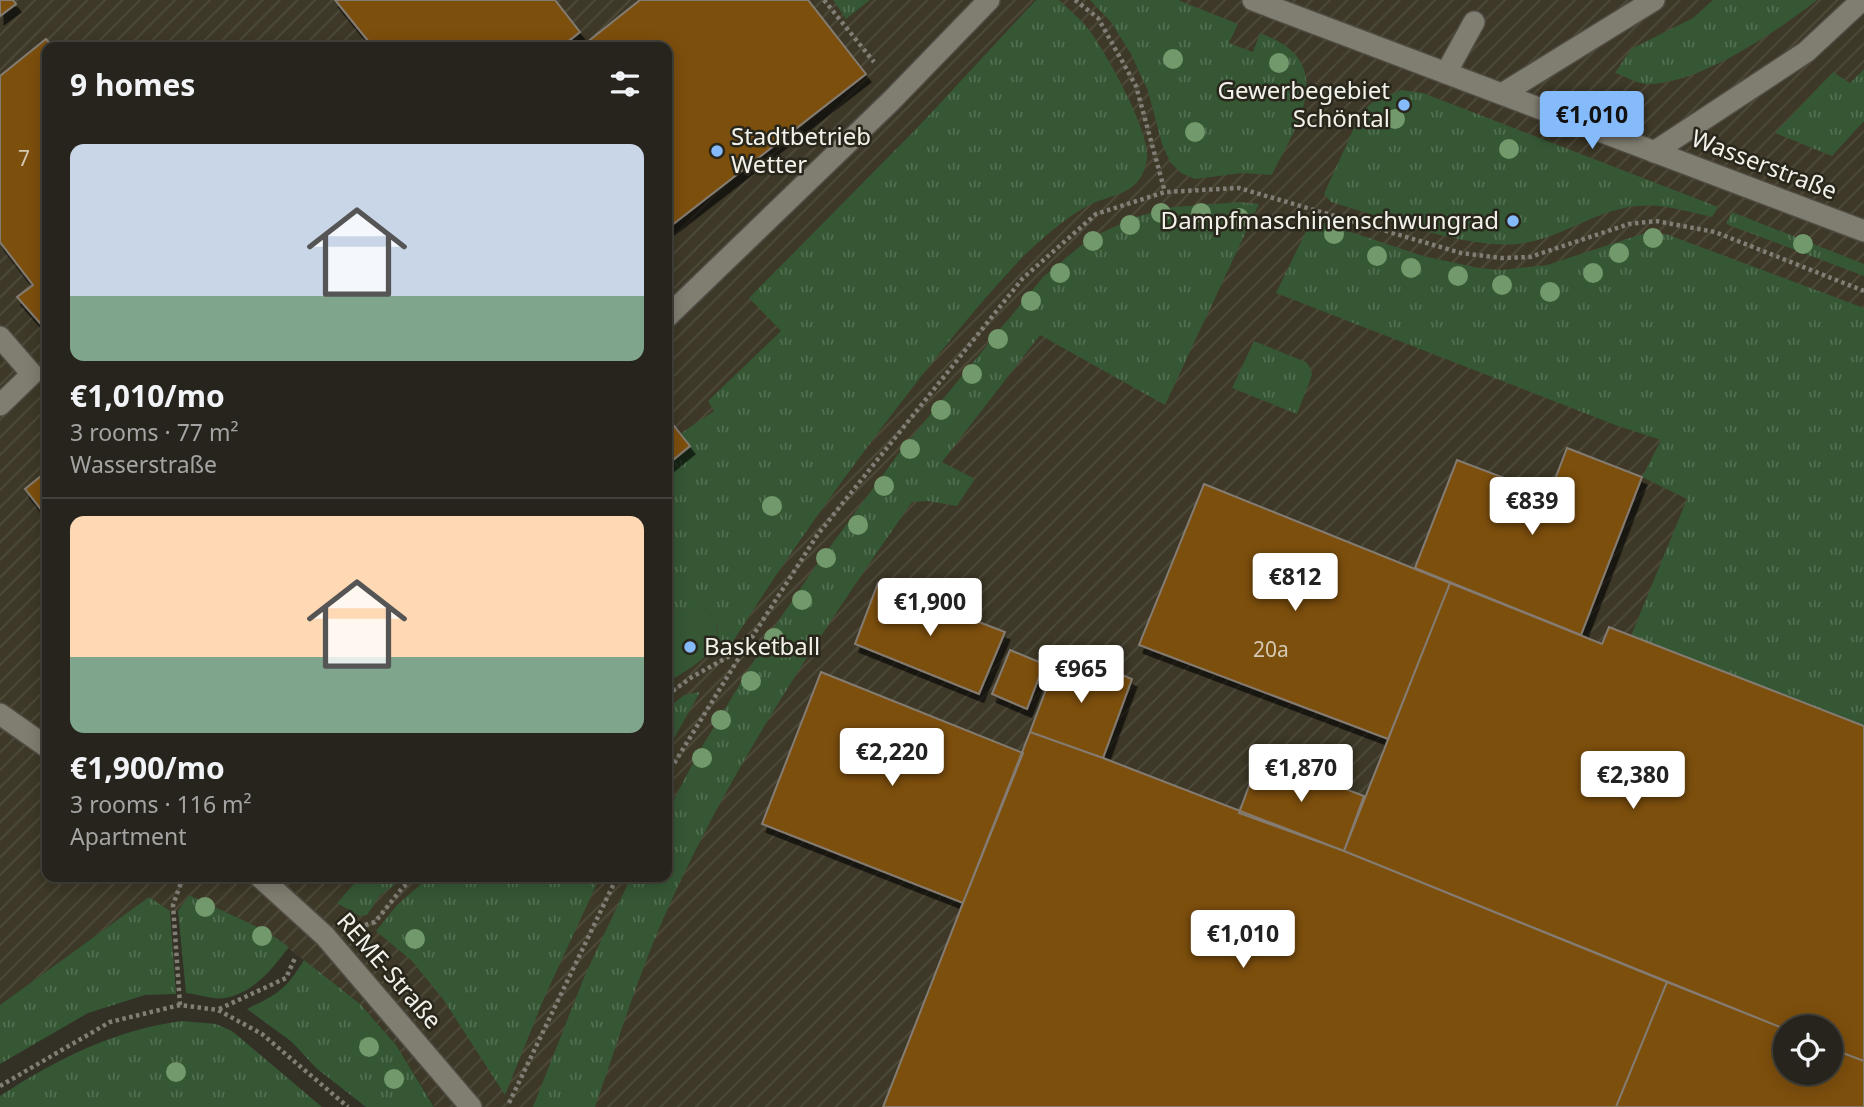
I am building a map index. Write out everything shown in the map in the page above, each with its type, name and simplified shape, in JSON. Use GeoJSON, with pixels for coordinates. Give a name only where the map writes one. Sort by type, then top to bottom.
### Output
{"type":"FeatureCollection","features":[{"type":"Feature","properties":{"kind":"street"},"geometry":{"type":"LineString","coordinates":[[672,312],[898,93],[989,0]]}},
{"type":"Feature","properties":{"kind":"street","name":"Wasserstraße"},"geometry":{"type":"LineString","coordinates":[[1253,0],[1864,231]]}},
{"type":"Feature","properties":{"kind":"street"},"geometry":{"type":"LineString","coordinates":[[1502,94],[1654,0]]}},
{"type":"Feature","properties":{"kind":"street"},"geometry":{"type":"LineString","coordinates":[[1654,152],[1806,52],[1862,0]]}},
{"type":"Feature","properties":{"kind":"street"},"geometry":{"type":"LineString","coordinates":[[1446,73],[1474,22]]}},
{"type":"Feature","properties":{"kind":"street"},"geometry":{"type":"LineString","coordinates":[[0,337],[32,374],[0,405]]}},
{"type":"Feature","properties":{"kind":"street"},"geometry":{"type":"LineString","coordinates":[[0,714],[42,743]]}},
{"type":"Feature","properties":{"kind":"street","name":"REME-Straße"},"geometry":{"type":"LineString","coordinates":[[266,882],[326,936],[471,1107]]}},
{"type":"Feature","properties":{"kind":"path"},"geometry":{"type":"LineString","coordinates":[[824,0],[898,93]]}},
{"type":"Feature","properties":{"kind":"path"},"geometry":{"type":"LineString","coordinates":[[1075,0],[1098,18],[1136,86],[1165,192]]}},
{"type":"Feature","properties":{"kind":"path"},"geometry":{"type":"LineString","coordinates":[[672,767],[818,534],[1023,278],[1096,214],[1165,192],[1239,188],[1461,253],[1501,258],[1530,257],[1629,224],[1656,221],[1715,232],[1864,291]]}},
{"type":"Feature","properties":{"kind":"path"},"geometry":{"type":"LineString","coordinates":[[672,691],[692,677],[745,648]]}},
{"type":"Feature","properties":{"kind":"path"},"geometry":{"type":"LineString","coordinates":[[180,1005],[173,905],[181,882]]}},
{"type":"Feature","properties":{"kind":"path"},"geometry":{"type":"LineString","coordinates":[[507,1107],[615,882]]}},
{"type":"Feature","properties":{"kind":"path"},"geometry":{"type":"LineString","coordinates":[[0,1086],[110,1022],[180,1005],[218,1010],[262,1034],[348,1107]]}},
{"type":"Feature","properties":{"kind":"shaded area","name":"Gewerbegebiet Schöntal"},"geometry":{"type":"Polygon","coordinates":[[[0,0],[1864,0],[1864,1107],[435,1107],[396,1045],[360,1004],[266,931],[189,895],[178,911],[170,911],[149,897],[0,1005],[0,0]]]}},
{"type":"Feature","properties":{"kind":"green space"},"geometry":{"type":"Polygon","coordinates":[[[833,0],[870,0],[846,19],[833,0]]]}},
{"type":"Feature","properties":{"kind":"green space"},"geometry":{"type":"Polygon","coordinates":[[[1036,0],[1059,0],[1089,30],[1116,74],[1142,131],[1147,159],[1143,172],[1131,188],[1084,208],[1059,225],[1024,255],[986,297],[925,371],[853,466],[732,643],[716,642],[718,629],[711,614],[689,609],[672,614],[672,461],[690,446],[680,434],[714,411],[708,401],[781,331],[749,298],[918,127],[1036,0]]]}},
{"type":"Feature","properties":{"kind":"green space"},"geometry":{"type":"Polygon","coordinates":[[[1090,0],[1178,0],[1238,24],[1229,43],[1253,52],[1260,33],[1282,43],[1293,52],[1303,66],[1306,97],[1295,130],[1272,175],[1242,173],[1195,179],[1181,173],[1170,162],[1162,144],[1148,91],[1131,54],[1111,22],[1090,0]]]}},
{"type":"Feature","properties":{"kind":"green space"},"geometry":{"type":"Polygon","coordinates":[[[1713,0],[1817,0],[1759,41],[1711,67],[1687,76],[1665,83],[1645,84],[1615,73],[1631,49],[1693,18],[1713,0]]]}},
{"type":"Feature","properties":{"kind":"green space"},"geometry":{"type":"Polygon","coordinates":[[[1864,69],[1864,121],[1832,156],[1775,133],[1833,72],[1850,83],[1864,69]]]}},
{"type":"Feature","properties":{"kind":"green space"},"geometry":{"type":"Polygon","coordinates":[[[1401,90],[1423,93],[1718,207],[1712,217],[1656,206],[1623,208],[1548,237],[1517,244],[1496,244],[1448,237],[1331,202],[1324,194],[1359,117],[1371,103],[1401,90]]]}},
{"type":"Feature","properties":{"kind":"green space"},"geometry":{"type":"Polygon","coordinates":[[[1240,202],[1259,204],[1165,405],[1040,335],[942,462],[975,479],[957,506],[928,501],[912,502],[810,653],[747,756],[690,862],[654,940],[595,1107],[533,1107],[585,975],[629,882],[672,882],[672,803],[697,755],[773,629],[815,567],[902,449],[1043,277],[1090,238],[1136,217],[1173,207],[1240,202]]]}},
{"type":"Feature","properties":{"kind":"green space"},"geometry":{"type":"Polygon","coordinates":[[[1732,212],[1864,264],[1864,276],[1726,224],[1732,212]]]}},
{"type":"Feature","properties":{"kind":"green space"},"geometry":{"type":"Polygon","coordinates":[[[1312,219],[1423,256],[1501,270],[1547,265],[1642,234],[1666,234],[1864,308],[1864,726],[1631,636],[1687,499],[1642,477],[1661,440],[1618,426],[1276,293],[1312,219]]]}},
{"type":"Feature","properties":{"kind":"green space"},"geometry":{"type":"Polygon","coordinates":[[[1254,341],[1306,362],[1311,369],[1312,375],[1297,414],[1232,388],[1254,341]]]}},
{"type":"Feature","properties":{"kind":"green space","name":"Basketball"},"geometry":{"type":"Polygon","coordinates":[[[694,607],[711,614],[717,628],[716,639],[707,655],[672,680],[672,614],[694,607]]]}},
{"type":"Feature","properties":{"kind":"green space"},"geometry":{"type":"Polygon","coordinates":[[[700,692],[672,742],[672,705],[684,695],[700,692]]]}},
{"type":"Feature","properties":{"kind":"green space"},"geometry":{"type":"Polygon","coordinates":[[[356,882],[399,882],[380,895],[367,915],[359,916],[337,903],[356,882]]]}},
{"type":"Feature","properties":{"kind":"green space"},"geometry":{"type":"Polygon","coordinates":[[[423,882],[598,882],[545,996],[505,1095],[443,999],[412,961],[376,931],[398,904],[423,882]]]}},
{"type":"Feature","properties":{"kind":"green space"},"geometry":{"type":"Polygon","coordinates":[[[189,895],[266,931],[289,947],[262,979],[245,991],[225,998],[186,993],[178,911],[189,895]]]}},
{"type":"Feature","properties":{"kind":"green space"},"geometry":{"type":"Polygon","coordinates":[[[149,897],[170,911],[176,994],[145,995],[88,1013],[0,1064],[0,1005],[149,897]]]}},
{"type":"Feature","properties":{"kind":"green space"},"geometry":{"type":"Polygon","coordinates":[[[304,960],[360,1004],[396,1045],[434,1107],[366,1107],[316,1068],[292,1042],[247,1009],[281,990],[304,960]]]}},
{"type":"Feature","properties":{"kind":"green space"},"geometry":{"type":"Polygon","coordinates":[[[182,1021],[216,1024],[232,1031],[322,1107],[0,1107],[0,1096],[65,1058],[133,1031],[182,1021]]]}},
{"type":"Feature","properties":{"kind":"building"},"geometry":{"type":"Polygon","coordinates":[[[0,0],[13,0],[16,4],[0,16],[0,0]]]}},
{"type":"Feature","properties":{"kind":"building"},"geometry":{"type":"Polygon","coordinates":[[[335,0],[555,0],[580,32],[567,42],[369,42],[335,0]]]}},
{"type":"Feature","properties":{"kind":"building","name":"Stadtbetrieb Wetter"},"geometry":{"type":"Polygon","coordinates":[[[640,0],[808,0],[866,74],[672,225],[672,42],[587,42],[640,0]]]}},
{"type":"Feature","properties":{"kind":"building"},"geometry":{"type":"Polygon","coordinates":[[[42,42],[42,325],[17,297],[33,285],[0,242],[0,76],[42,42]]]}},
{"type":"Feature","properties":{"kind":"building"},"geometry":{"type":"Polygon","coordinates":[[[672,423],[690,446],[672,461],[672,423]]]}},
{"type":"Feature","properties":{"kind":"building"},"geometry":{"type":"Polygon","coordinates":[[[1567,448],[1642,477],[1581,635],[1415,568],[1457,460],[1549,495],[1567,448]]]}},
{"type":"Feature","properties":{"kind":"building"},"geometry":{"type":"Polygon","coordinates":[[[42,475],[42,511],[25,489],[42,475]]]}},
{"type":"Feature","properties":{"kind":"building"},"geometry":{"type":"Polygon","coordinates":[[[1204,484],[1450,583],[1388,739],[1139,645],[1204,484]]]}},
{"type":"Feature","properties":{"kind":"building"},"geometry":{"type":"Polygon","coordinates":[[[878,583],[1005,632],[979,694],[855,644],[878,583]]]}},
{"type":"Feature","properties":{"kind":"building"},"geometry":{"type":"Polygon","coordinates":[[[1450,583],[1602,644],[1609,627],[1864,726],[1864,1061],[1843,1053],[1843,1015],[1773,1015],[1773,1024],[1344,851],[1450,583]]]}},
{"type":"Feature","properties":{"kind":"building"},"geometry":{"type":"Polygon","coordinates":[[[1010,650],[1044,664],[1027,709],[992,694],[1010,650]]]}},
{"type":"Feature","properties":{"kind":"building"},"geometry":{"type":"Polygon","coordinates":[[[1061,650],[1132,679],[1103,758],[1030,732],[1061,650]]]}},
{"type":"Feature","properties":{"kind":"building"},"geometry":{"type":"Polygon","coordinates":[[[821,672],[1023,753],[963,903],[762,824],[821,672]]]}},
{"type":"Feature","properties":{"kind":"building"},"geometry":{"type":"Polygon","coordinates":[[[1030,732],[1344,851],[1667,982],[1616,1107],[883,1107],[1030,732]]]}},
{"type":"Feature","properties":{"kind":"building"},"geometry":{"type":"Polygon","coordinates":[[[1260,756],[1364,796],[1344,851],[1239,813],[1260,756]]]}},
{"type":"Feature","properties":{"kind":"building"},"geometry":{"type":"Polygon","coordinates":[[[1667,982],[1773,1024],[1773,1085],[1843,1085],[1843,1053],[1864,1061],[1864,1107],[1616,1107],[1667,982]]]}},
{"type":"Feature","properties":{"kind":"place","name":"Gewerbegebiet Schöntal"},"geometry":{"type":"Point","coordinates":[1404,105]}},
{"type":"Feature","properties":{"kind":"place","name":"Stadtbetrieb Wetter"},"geometry":{"type":"Point","coordinates":[717,151]}},
{"type":"Feature","properties":{"kind":"place","name":"Dampfmaschinenschwungrad"},"geometry":{"type":"Point","coordinates":[1513,221]}},
{"type":"Feature","properties":{"kind":"place","name":"Basketball"},"geometry":{"type":"Point","coordinates":[690,647]}}]}
